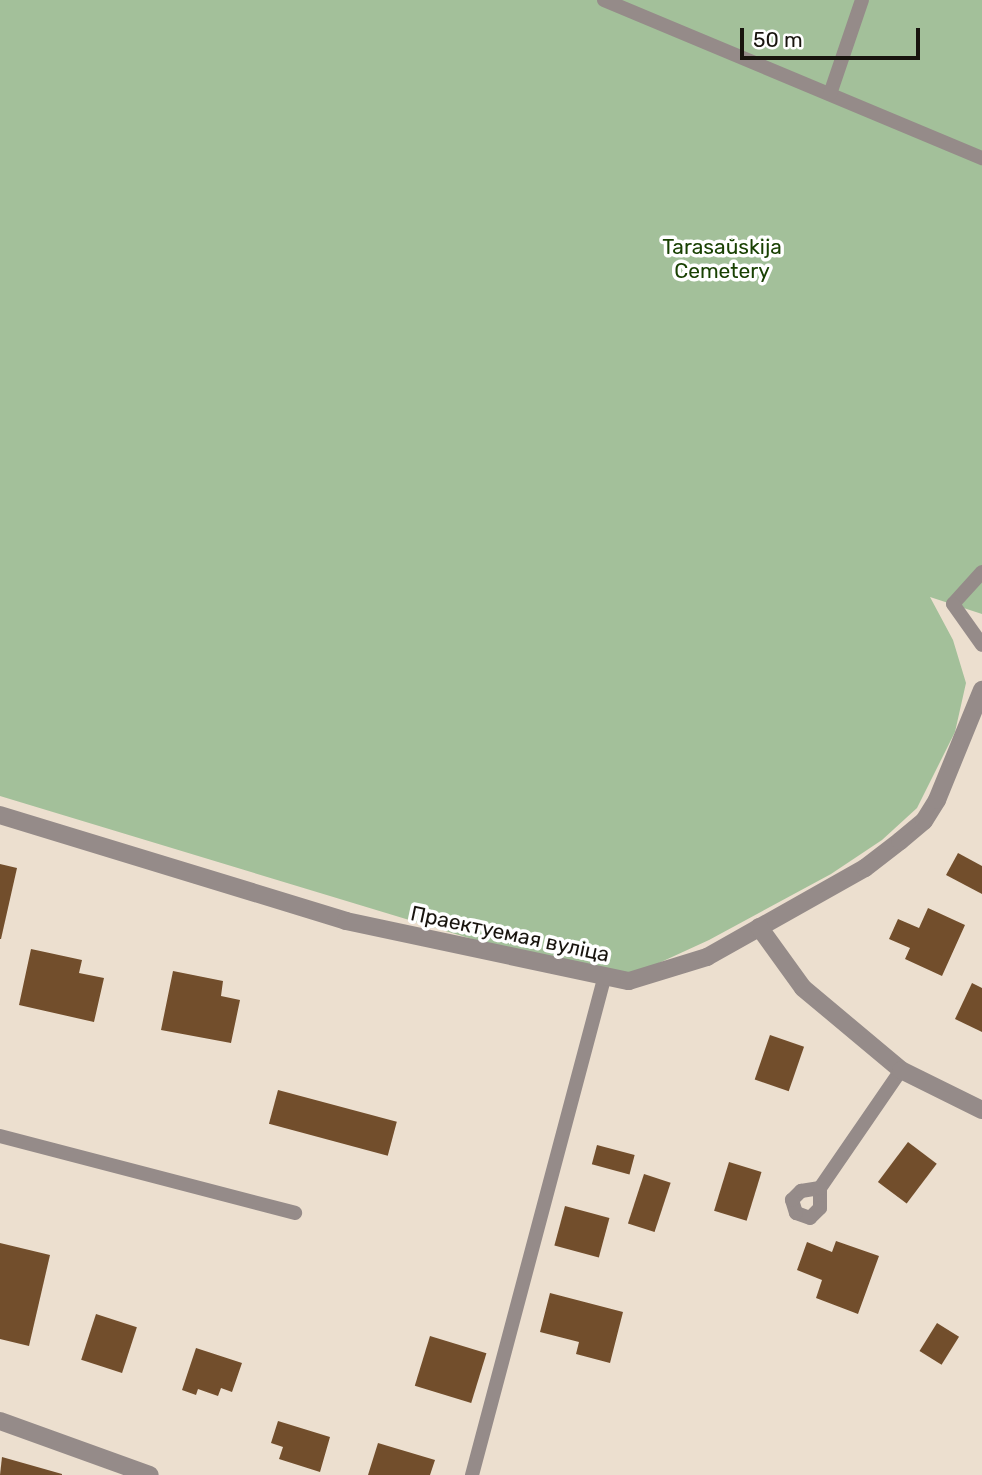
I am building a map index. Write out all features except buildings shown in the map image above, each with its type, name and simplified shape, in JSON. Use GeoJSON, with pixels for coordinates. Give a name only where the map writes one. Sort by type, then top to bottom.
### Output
{"type":"FeatureCollection","features":[{"type":"Feature","properties":{"kind":"street","name":"Праектуемая вуліца"},"geometry":{"type":"LineString","coordinates":[[0,815],[346,921],[604,979],[629,981],[662,974],[707,957],[865,868],[924,821],[946,781],[982,690]]}},
{"type":"Feature","properties":{"kind":"street"},"geometry":{"type":"LineString","coordinates":[[759,927],[803,988],[901,1070],[982,1110]]}},
{"type":"Feature","properties":{"kind":"street"},"geometry":{"type":"LineString","coordinates":[[0,1421],[150,1475]]}},
{"type":"Feature","properties":{"kind":"lane"},"geometry":{"type":"LineString","coordinates":[[604,0],[982,158]]}},
{"type":"Feature","properties":{"kind":"lane"},"geometry":{"type":"LineString","coordinates":[[830,94],[862,0]]}},
{"type":"Feature","properties":{"kind":"lane"},"geometry":{"type":"LineString","coordinates":[[982,572],[953,604],[982,645]]}},
{"type":"Feature","properties":{"kind":"lane"},"geometry":{"type":"LineString","coordinates":[[472,1475],[604,979]]}},
{"type":"Feature","properties":{"kind":"lane"},"geometry":{"type":"LineString","coordinates":[[820,1188],[901,1070]]}},
{"type":"Feature","properties":{"kind":"lane"},"geometry":{"type":"LineString","coordinates":[[0,1136],[295,1213]]}},
{"type":"Feature","properties":{"kind":"green space","name":"Tarasaŭskija Cemetery"},"geometry":{"type":"Polygon","coordinates":[[[0,0],[982,0],[982,614],[930,597],[953,640],[966,683],[955,732],[917,808],[882,840],[831,874],[709,940],[648,968],[604,979],[0,796],[0,0]]]}}]}
